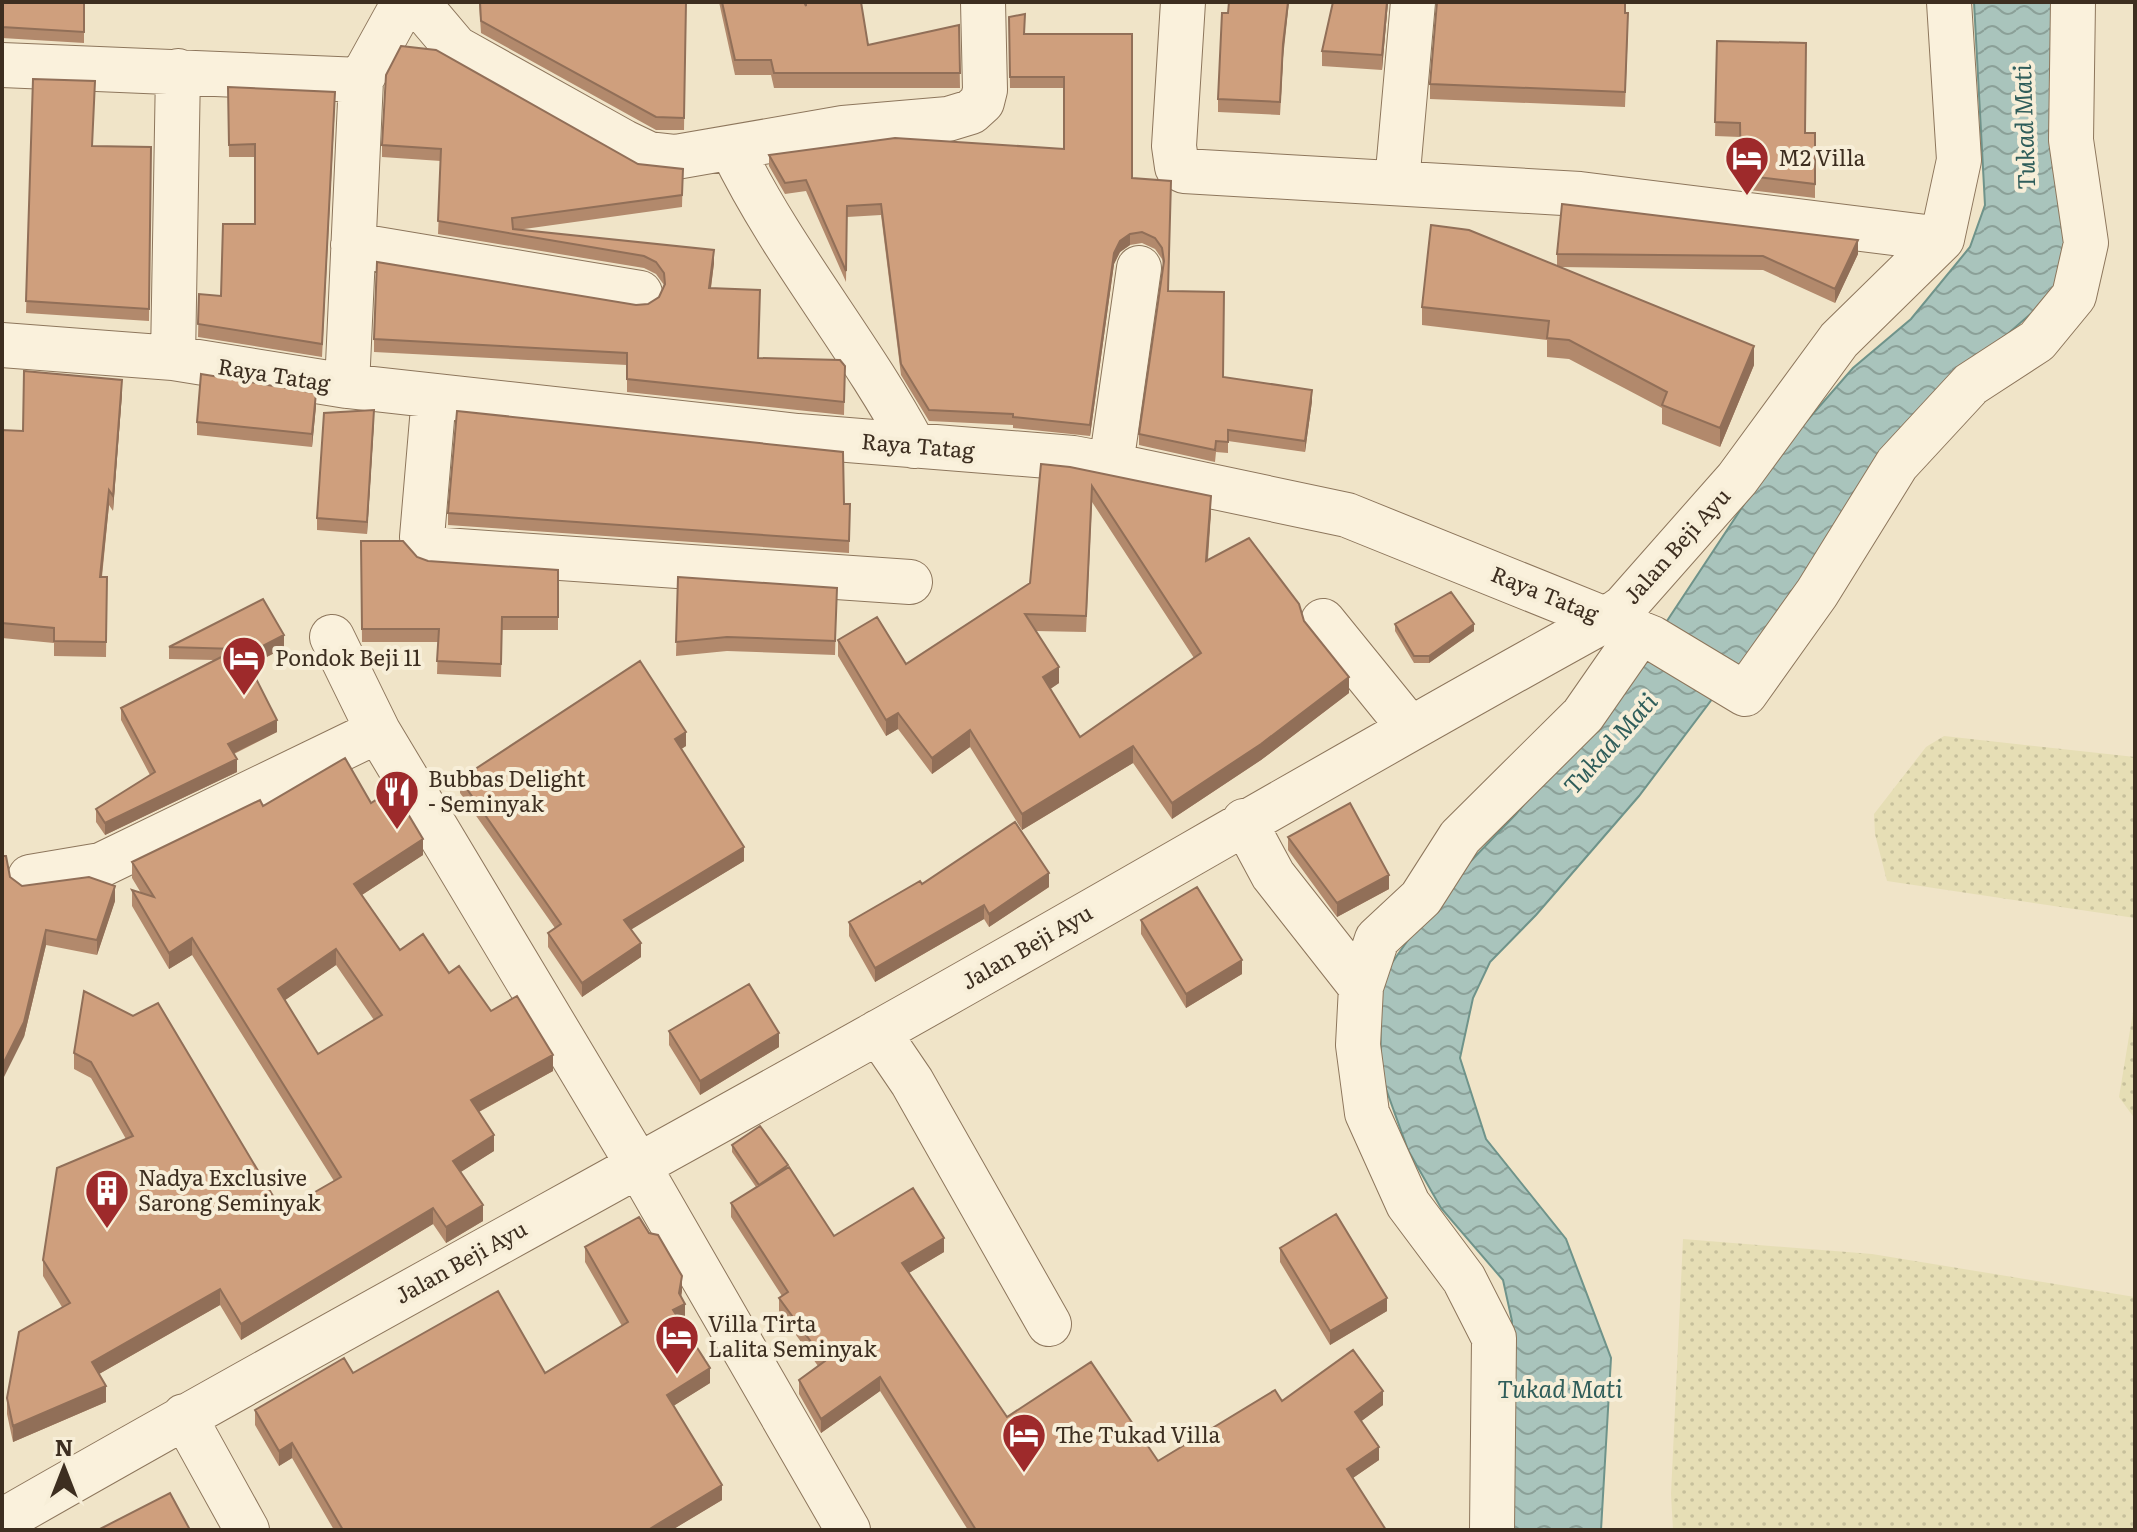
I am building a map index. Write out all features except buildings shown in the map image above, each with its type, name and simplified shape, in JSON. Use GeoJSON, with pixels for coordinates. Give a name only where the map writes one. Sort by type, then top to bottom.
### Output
{"type":"FeatureCollection","features":[{"type":"Feature","properties":{"kind":"street"},"geometry":{"type":"LineString","coordinates":[[347,386],[361,80],[398,13],[412,7],[423,9],[456,48],[636,148],[649,154],[676,157],[843,128],[948,119],[971,112],[982,102],[985,90],[983,2]]}},
{"type":"Feature","properties":{"kind":"street"},"geometry":{"type":"LineString","coordinates":[[1183,2],[1174,146],[1177,167],[1204,174],[1580,194],[1942,239],[1959,160],[1949,2]]}},
{"type":"Feature","properties":{"kind":"street"},"geometry":{"type":"LineString","coordinates":[[1397,183],[1413,2]]}},
{"type":"Feature","properties":{"kind":"street","name":"Raya Tatag"},"geometry":{"type":"LineString","coordinates":[[2,345],[173,358],[347,386],[434,396],[914,446],[1073,458],[1111,465],[1347,515],[1633,630],[1745,694],[1817,593],[1897,464],[1971,384],[2037,341],[2074,296],[2086,243],[2071,140],[2073,2]]}},
{"type":"Feature","properties":{"kind":"street"},"geometry":{"type":"LineString","coordinates":[[2,65],[361,80]]}},
{"type":"Feature","properties":{"kind":"street"},"geometry":{"type":"LineString","coordinates":[[173,358],[178,71]]}},
{"type":"Feature","properties":{"kind":"street"},"geometry":{"type":"LineString","coordinates":[[732,149],[757,200],[880,383],[914,446]]}},
{"type":"Feature","properties":{"kind":"street","name":"Jalan Beji Ayu"},"geometry":{"type":"LineString","coordinates":[[6,1509],[184,1416],[878,1032],[1409,727],[1633,630],[1624,607],[1737,479],[1839,340],[1942,239]]}},
{"type":"Feature","properties":{"kind":"street"},"geometry":{"type":"LineString","coordinates":[[353,245],[640,293]]}},
{"type":"Feature","properties":{"kind":"street"},"geometry":{"type":"LineString","coordinates":[[1111,465],[1139,268]]}},
{"type":"Feature","properties":{"kind":"street"},"geometry":{"type":"LineString","coordinates":[[434,396],[422,537],[430,549],[910,582]]}},
{"type":"Feature","properties":{"kind":"street"},"geometry":{"type":"LineString","coordinates":[[1323,621],[1409,727]]}},
{"type":"Feature","properties":{"kind":"street"},"geometry":{"type":"LineString","coordinates":[[1492,1530],[1494,1338],[1464,1279],[1408,1204],[1367,1113],[1358,1045],[1361,987],[1377,939],[1421,898],[1460,837],[1583,715],[1633,630]]}},
{"type":"Feature","properties":{"kind":"street"},"geometry":{"type":"LineString","coordinates":[[332,637],[378,731],[638,1165],[848,1530]]}},
{"type":"Feature","properties":{"kind":"street"},"geometry":{"type":"LineString","coordinates":[[30,877],[101,865],[378,731]]}},
{"type":"Feature","properties":{"kind":"street"},"geometry":{"type":"LineString","coordinates":[[1244,821],[1273,875],[1361,987]]}},
{"type":"Feature","properties":{"kind":"street"},"geometry":{"type":"LineString","coordinates":[[878,1032],[912,1082],[1049,1324]]}},
{"type":"Feature","properties":{"kind":"street"},"geometry":{"type":"LineString","coordinates":[[184,1416],[247,1530]]}},
{"type":"Feature","properties":{"kind":"shaded area"},"geometry":{"type":"Polygon","coordinates":[[[1944,736],[2135,757],[2135,918],[1887,881],[1875,834],[1874,814],[1926,747],[1944,736]]]}},
{"type":"Feature","properties":{"kind":"shaded area"},"geometry":{"type":"Polygon","coordinates":[[[2135,1000],[2135,1119],[2119,1097],[2135,1000]]]}},
{"type":"Feature","properties":{"kind":"shaded area"},"geometry":{"type":"Polygon","coordinates":[[[1683,1239],[1872,1254],[2135,1297],[2135,1530],[1673,1530],[1671,1494],[1683,1239]]]}},
{"type":"Feature","properties":{"kind":"water","name":"Tukad Mati"},"geometry":{"type":"Polygon","coordinates":[[[1974,2],[2058,2],[2067,255],[2054,287],[2034,311],[1941,392],[1741,671],[1722,686],[1639,796],[1536,915],[1490,962],[1473,998],[1460,1058],[1486,1139],[1566,1239],[1611,1358],[1601,1530],[1505,1530],[1512,1321],[1503,1280],[1441,1208],[1408,1150],[1381,1075],[1380,980],[1443,890],[1516,814],[1655,645],[1663,627],[1776,456],[1853,368],[1911,319],[1970,247],[1985,205],[1974,2]]]}},
{"type":"Feature","properties":{"kind":"place","name":"M2 Villa"},"geometry":{"type":"Point","coordinates":[1747,197]}},
{"type":"Feature","properties":{"kind":"place","name":"Pondok Beji 11"},"geometry":{"type":"Point","coordinates":[244,697]}},
{"type":"Feature","properties":{"kind":"place","name":"Bubbas Delight - Seminyak"},"geometry":{"type":"Point","coordinates":[397,831]}},
{"type":"Feature","properties":{"kind":"place","name":"Nadya Exclusive Sarong Seminyak"},"geometry":{"type":"Point","coordinates":[107,1230]}},
{"type":"Feature","properties":{"kind":"place","name":"Villa Tirta Lalita Seminyak"},"geometry":{"type":"Point","coordinates":[677,1376]}},
{"type":"Feature","properties":{"kind":"place","name":"The Tukad Villa"},"geometry":{"type":"Point","coordinates":[1024,1474]}}]}
